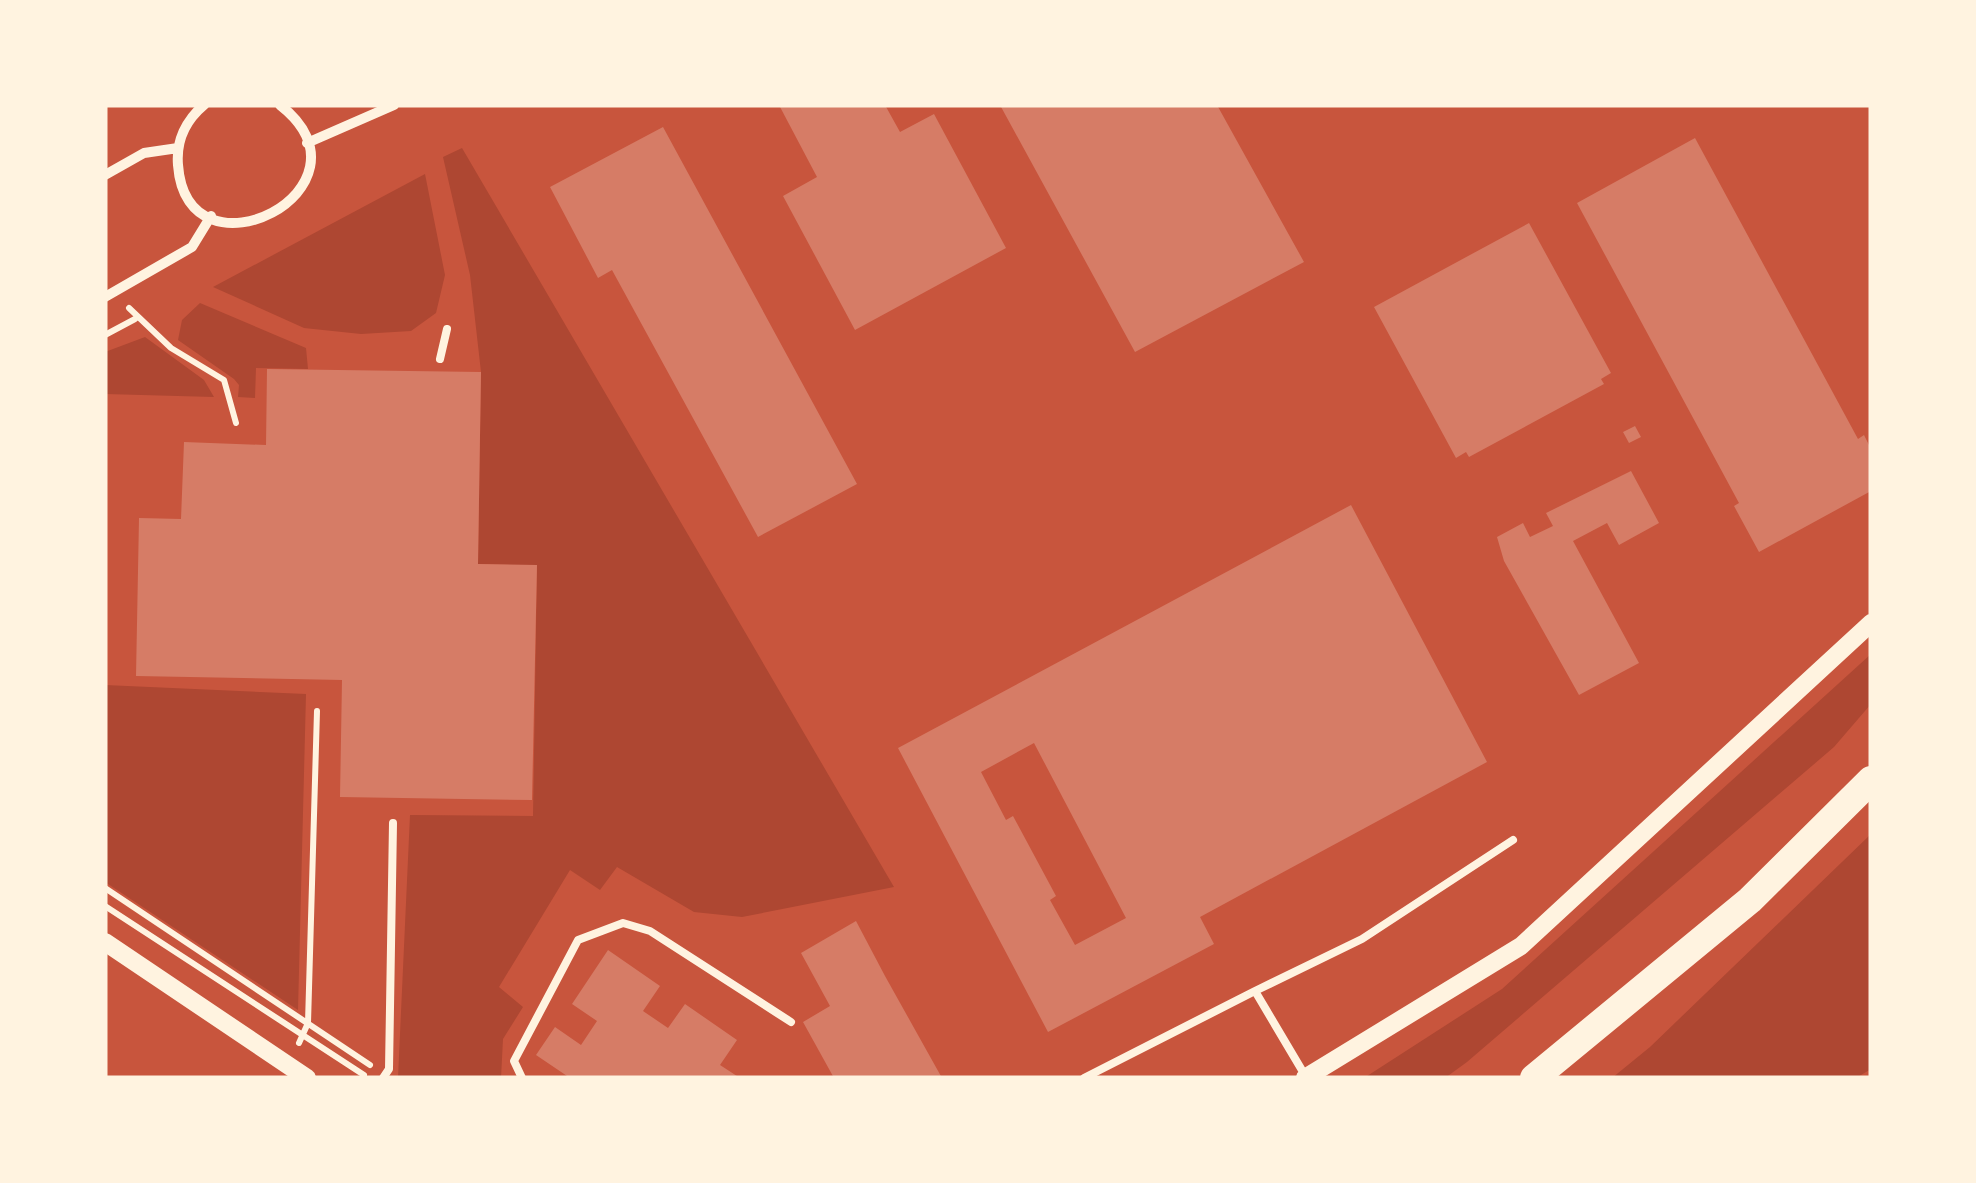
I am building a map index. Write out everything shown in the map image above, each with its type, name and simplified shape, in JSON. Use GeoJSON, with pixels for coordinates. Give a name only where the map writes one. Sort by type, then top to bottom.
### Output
{"type":"FeatureCollection","features":[{"type":"Feature","properties":{"kind":"highway"},"geometry":{"type":"LineString","coordinates":[[1534,1078],[1750,900],[1871,780]]}},
{"type":"Feature","properties":{"kind":"street"},"geometry":{"type":"LineString","coordinates":[[204,105],[186,124],[178,148],[178,171],[186,192],[210,216],[243,224],[283,210],[308,166],[306,143],[298,122],[280,105]]}},
{"type":"Feature","properties":{"kind":"street"},"geometry":{"type":"LineString","coordinates":[[306,143],[394,105]]}},
{"type":"Feature","properties":{"kind":"street"},"geometry":{"type":"LineString","coordinates":[[105,175],[144,153],[178,148]]}},
{"type":"Feature","properties":{"kind":"street"},"geometry":{"type":"LineString","coordinates":[[105,297],[192,247],[210,216]]}},
{"type":"Feature","properties":{"kind":"street"},"geometry":{"type":"LineString","coordinates":[[1306,1078],[1521,946],[1871,623]]}},
{"type":"Feature","properties":{"kind":"street"},"geometry":{"type":"LineString","coordinates":[[105,942],[307,1078]]}},
{"type":"Feature","properties":{"kind":"lane"},"geometry":{"type":"LineString","coordinates":[[440,359],[447,329]]}},
{"type":"Feature","properties":{"kind":"lane"},"geometry":{"type":"LineString","coordinates":[[384,1076],[389,1069],[393,823]]}},
{"type":"Feature","properties":{"kind":"lane"},"geometry":{"type":"LineString","coordinates":[[1084,1078],[1362,939],[1513,840]]}},
{"type":"Feature","properties":{"kind":"lane"},"geometry":{"type":"LineString","coordinates":[[522,1078],[514,1061],[578,940],[623,923],[650,931],[791,1022]]}},
{"type":"Feature","properties":{"kind":"lane"},"geometry":{"type":"LineString","coordinates":[[1255,991],[1306,1078]]}},
{"type":"Feature","properties":{"kind":"path"},"geometry":{"type":"LineString","coordinates":[[118,290],[135,319],[170,348],[224,380],[236,423]]}},
{"type":"Feature","properties":{"kind":"path"},"geometry":{"type":"LineString","coordinates":[[105,335],[135,319]]}},
{"type":"Feature","properties":{"kind":"path"},"geometry":{"type":"LineString","coordinates":[[290,1066],[308,1023],[316,711]]}},
{"type":"Feature","properties":{"kind":"path"},"geometry":{"type":"LineString","coordinates":[[105,888],[384,1076]]}},
{"type":"Feature","properties":{"kind":"path"},"geometry":{"type":"LineString","coordinates":[[105,906],[368,1078]]}},
{"type":"Feature","properties":{"kind":"shaded area"},"geometry":{"type":"Polygon","coordinates":[[[462,148],[894,887],[742,917],[694,912],[617,867],[600,890],[570,870],[499,987],[523,1007],[503,1039],[501,1078],[398,1078],[410,815],[533,816],[537,566],[478,564],[481,372],[470,275],[443,157],[462,148]]]}},
{"type":"Feature","properties":{"kind":"shaded area"},"geometry":{"type":"Polygon","coordinates":[[[425,174],[445,275],[436,313],[411,331],[361,334],[304,328],[213,287],[425,174]]]}},
{"type":"Feature","properties":{"kind":"shaded area"},"geometry":{"type":"Polygon","coordinates":[[[200,303],[306,348],[308,369],[256,368],[255,398],[238,397],[239,385],[234,379],[178,340],[182,320],[200,303]]]}},
{"type":"Feature","properties":{"kind":"shaded area"},"geometry":{"type":"Polygon","coordinates":[[[145,337],[204,380],[214,397],[105,394],[105,352],[145,337]]]}},
{"type":"Feature","properties":{"kind":"shaded area"},"geometry":{"type":"Polygon","coordinates":[[[1871,654],[1871,704],[1834,747],[1467,1062],[1445,1078],[1364,1078],[1502,989],[1871,654]]]}},
{"type":"Feature","properties":{"kind":"shaded area"},"geometry":{"type":"Polygon","coordinates":[[[105,685],[306,694],[298,1010],[105,882],[105,685]]]}},
{"type":"Feature","properties":{"kind":"shaded area"},"geometry":{"type":"Polygon","coordinates":[[[1871,834],[1871,1069],[1856,1078],[1612,1078],[1650,1047],[1871,834]]]}},
{"type":"Feature","properties":{"kind":"building"},"geometry":{"type":"Polygon","coordinates":[[[779,105],[885,105],[900,132],[934,114],[1006,248],[855,330],[783,196],[817,177],[779,105]]]}},
{"type":"Feature","properties":{"kind":"building"},"geometry":{"type":"Polygon","coordinates":[[[1000,105],[1217,105],[1304,262],[1135,352],[1000,105]]]}},
{"type":"Feature","properties":{"kind":"building"},"geometry":{"type":"Polygon","coordinates":[[[663,127],[857,484],[758,537],[612,270],[598,278],[550,187],[663,127]]]}},
{"type":"Feature","properties":{"kind":"building"},"geometry":{"type":"Polygon","coordinates":[[[1695,138],[1858,439],[1864,435],[1871,449],[1871,491],[1759,552],[1734,506],[1739,503],[1577,203],[1695,138]]]}},
{"type":"Feature","properties":{"kind":"building"},"geometry":{"type":"Polygon","coordinates":[[[1529,223],[1611,373],[1601,379],[1604,384],[1469,457],[1466,452],[1456,458],[1374,307],[1529,223]]]}},
{"type":"Feature","properties":{"kind":"building"},"geometry":{"type":"Polygon","coordinates":[[[267,369],[481,372],[478,564],[537,565],[532,800],[340,797],[342,680],[136,676],[139,518],[181,519],[184,442],[266,445],[267,369]]]}},
{"type":"Feature","properties":{"kind":"building"},"geometry":{"type":"Polygon","coordinates":[[[1635,426],[1641,437],[1629,443],[1623,432],[1635,426]]]}},
{"type":"Feature","properties":{"kind":"building"},"geometry":{"type":"Polygon","coordinates":[[[1631,471],[1659,523],[1619,545],[1607,523],[1573,541],[1639,663],[1579,695],[1504,561],[1497,537],[1523,523],[1530,537],[1553,526],[1546,513],[1631,471]]]}},
{"type":"Feature","properties":{"kind":"building"},"geometry":{"type":"Polygon","coordinates":[[[1351,505],[1487,762],[1200,917],[1214,944],[1048,1032],[898,748],[1351,505]],[[1034,743],[981,772],[1006,820],[1013,816],[1056,896],[1050,900],[1075,945],[1126,918],[1034,743]]]}},
{"type":"Feature","properties":{"kind":"building"},"geometry":{"type":"Polygon","coordinates":[[[856,921],[942,1078],[834,1078],[803,1022],[830,1006],[801,953],[856,921]]]}},
{"type":"Feature","properties":{"kind":"building"},"geometry":{"type":"Polygon","coordinates":[[[608,950],[660,986],[643,1011],[668,1028],[685,1004],[737,1040],[720,1065],[740,1078],[570,1078],[536,1055],[555,1027],[581,1045],[597,1021],[572,1004],[608,950]]]}}]}
